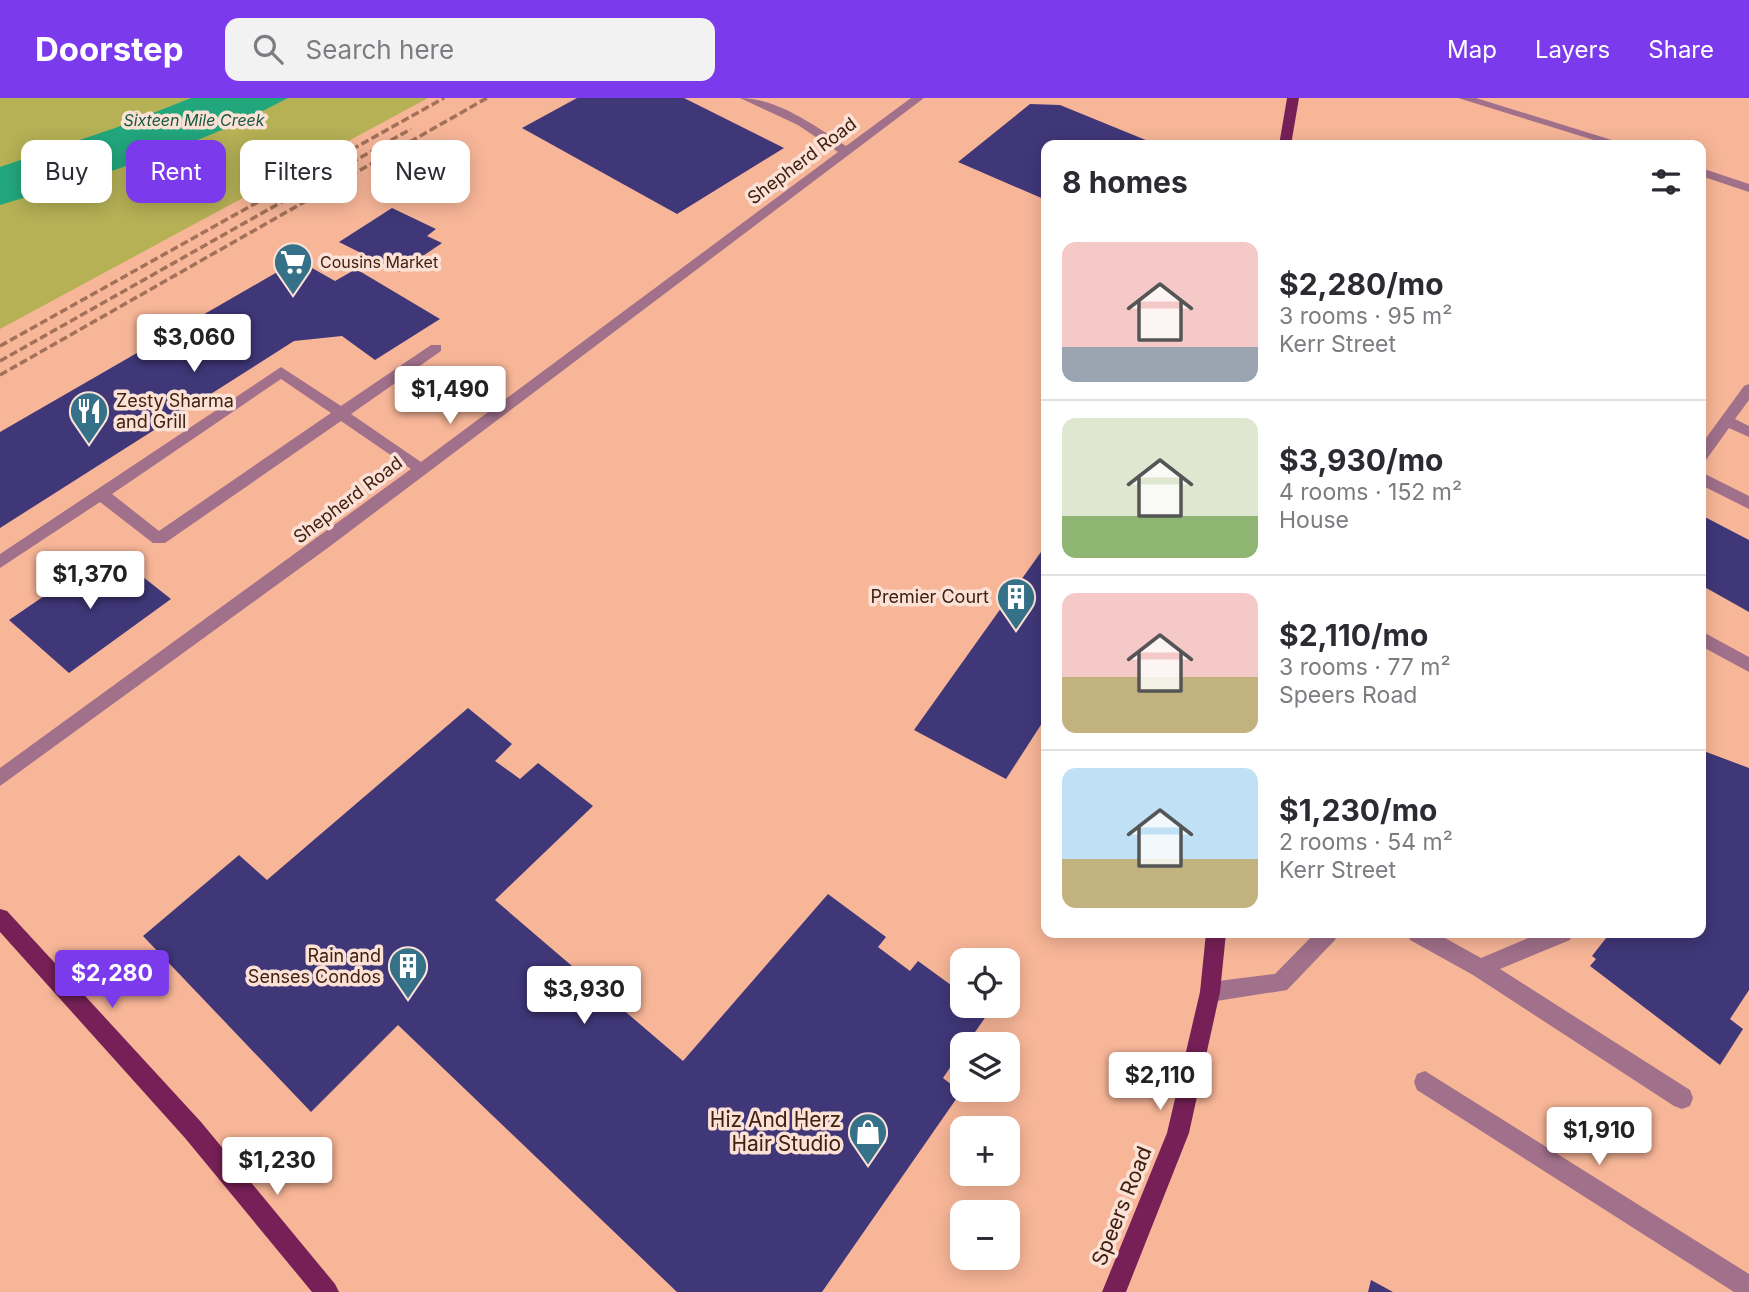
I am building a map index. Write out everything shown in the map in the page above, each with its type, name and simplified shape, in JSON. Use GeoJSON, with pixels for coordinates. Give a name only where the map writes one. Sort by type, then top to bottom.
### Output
{"type":"FeatureCollection","features":[{"type":"Feature","properties":{"kind":"main road"},"geometry":{"type":"LineString","coordinates":[[1286,140],[1293,98]]}},
{"type":"Feature","properties":{"kind":"main road"},"geometry":{"type":"LineString","coordinates":[[0,918],[192,1130],[327,1292]]}},
{"type":"Feature","properties":{"kind":"main road","name":"Speers Road"},"geometry":{"type":"LineString","coordinates":[[1114,1292],[1178,1133],[1210,992],[1215,938]]}},
{"type":"Feature","properties":{"kind":"street"},"geometry":{"type":"LineString","coordinates":[[746,98],[802,123],[846,152]]}},
{"type":"Feature","properties":{"kind":"street","name":"Shepherd Road"},"geometry":{"type":"LineString","coordinates":[[0,778],[421,469],[918,98]]}},
{"type":"Feature","properties":{"kind":"street"},"geometry":{"type":"LineString","coordinates":[[1464,98],[1605,140]]}},
{"type":"Feature","properties":{"kind":"street"},"geometry":{"type":"LineString","coordinates":[[1730,181],[1749,173]]}},
{"type":"Feature","properties":{"kind":"street"},"geometry":{"type":"LineString","coordinates":[[1706,174],[1749,188]]}},
{"type":"Feature","properties":{"kind":"street"},"geometry":{"type":"LineString","coordinates":[[101,494],[159,539],[436,348]]}},
{"type":"Feature","properties":{"kind":"street"},"geometry":{"type":"LineString","coordinates":[[0,562],[281,372],[421,469]]}},
{"type":"Feature","properties":{"kind":"street"},"geometry":{"type":"LineString","coordinates":[[1706,448],[1749,389]]}},
{"type":"Feature","properties":{"kind":"street"},"geometry":{"type":"LineString","coordinates":[[1725,420],[1749,432]]}},
{"type":"Feature","properties":{"kind":"street"},"geometry":{"type":"LineString","coordinates":[[1706,481],[1749,503]]}},
{"type":"Feature","properties":{"kind":"street"},"geometry":{"type":"LineString","coordinates":[[1706,641],[1749,665]]}},
{"type":"Feature","properties":{"kind":"street"},"geometry":{"type":"LineString","coordinates":[[1210,992],[1280,983],[1323,938]]}},
{"type":"Feature","properties":{"kind":"street"},"geometry":{"type":"LineString","coordinates":[[1426,938],[1480,968],[1682,1098]]}},
{"type":"Feature","properties":{"kind":"street"},"geometry":{"type":"LineString","coordinates":[[1480,968],[1551,938]]}},
{"type":"Feature","properties":{"kind":"street"},"geometry":{"type":"LineString","coordinates":[[1425,1082],[1749,1288]]}},
{"type":"Feature","properties":{"kind":"shaded area"},"geometry":{"type":"Polygon","coordinates":[[[0,98],[428,98],[350,140],[240,140],[240,199],[0,329],[0,98]]]}},
{"type":"Feature","properties":{"kind":"water","name":"Sixteen Mile Creek"},"geometry":{"type":"Polygon","coordinates":[[[191,98],[288,98],[198,140],[126,140],[126,166],[112,171],[112,140],[80,140],[191,98]]]}},
{"type":"Feature","properties":{"kind":"water"},"geometry":{"type":"Polygon","coordinates":[[[21,160],[21,199],[0,205],[0,167],[21,160]]]}},
{"type":"Feature","properties":{"kind":"building"},"geometry":{"type":"Polygon","coordinates":[[[577,98],[684,98],[784,148],[677,214],[522,128],[577,98]]]}},
{"type":"Feature","properties":{"kind":"building"},"geometry":{"type":"Polygon","coordinates":[[[1030,104],[1060,105],[1146,140],[1041,140],[1041,198],[958,162],[1030,104]]]}},
{"type":"Feature","properties":{"kind":"building"},"geometry":{"type":"Polygon","coordinates":[[[392,208],[436,229],[427,236],[442,243],[399,272],[339,242],[392,208]]]}},
{"type":"Feature","properties":{"kind":"building"},"geometry":{"type":"Polygon","coordinates":[[[298,260],[335,281],[356,269],[440,319],[375,360],[342,336],[294,341],[0,528],[0,432],[298,260]]]}},
{"type":"Feature","properties":{"kind":"building"},"geometry":{"type":"Polygon","coordinates":[[[1706,518],[1749,540],[1749,612],[1706,588],[1706,518]]]}},
{"type":"Feature","properties":{"kind":"building"},"geometry":{"type":"Polygon","coordinates":[[[110,551],[171,599],[69,673],[9,620],[110,551]]]}},
{"type":"Feature","properties":{"kind":"building","name":"Premier Court"},"geometry":{"type":"Polygon","coordinates":[[[1041,552],[1041,725],[1006,779],[914,730],[1041,552]]]}},
{"type":"Feature","properties":{"kind":"building","name":"Rain and Senses Condos"},"geometry":{"type":"Polygon","coordinates":[[[468,708],[512,744],[495,761],[520,779],[538,763],[593,806],[495,900],[683,1061],[828,894],[886,937],[878,947],[910,971],[918,961],[950,984],[950,1018],[985,1018],[975,1032],[950,1032],[950,1068],[943,1078],[950,1083],[950,1102],[954,1102],[822,1292],[677,1292],[398,1025],[311,1112],[143,936],[239,855],[267,880],[468,708]]]}},
{"type":"Feature","properties":{"kind":"building"},"geometry":{"type":"Polygon","coordinates":[[[1706,752],[1749,768],[1749,990],[1730,1019],[1743,1029],[1720,1065],[1590,966],[1596,959],[1592,956],[1606,938],[1706,938],[1706,752]]]}},
{"type":"Feature","properties":{"kind":"building"},"geometry":{"type":"Polygon","coordinates":[[[1371,1280],[1393,1292],[1368,1292],[1371,1280]]]}},
{"type":"Feature","properties":{"kind":"railway"},"geometry":{"type":"LineString","coordinates":[[0,346],[444,98]]}},
{"type":"Feature","properties":{"kind":"railway"},"geometry":{"type":"LineString","coordinates":[[0,375],[487,98]]}},
{"type":"Feature","properties":{"kind":"railway"},"geometry":{"type":"LineString","coordinates":[[0,361],[411,129]]}},
{"type":"Feature","properties":{"kind":"place","name":"Cousins Market"},"geometry":{"type":"Point","coordinates":[293,296]}},
{"type":"Feature","properties":{"kind":"place","name":"Zesty Sharma and Grill"},"geometry":{"type":"Point","coordinates":[89,445]}},
{"type":"Feature","properties":{"kind":"place","name":"Premier Court"},"geometry":{"type":"Point","coordinates":[1016,631]}},
{"type":"Feature","properties":{"kind":"place","name":"Rain and Senses Condos"},"geometry":{"type":"Point","coordinates":[408,1000]}},
{"type":"Feature","properties":{"kind":"place","name":"Hiz And Herz Hair Studio"},"geometry":{"type":"Point","coordinates":[868,1166]}}]}
